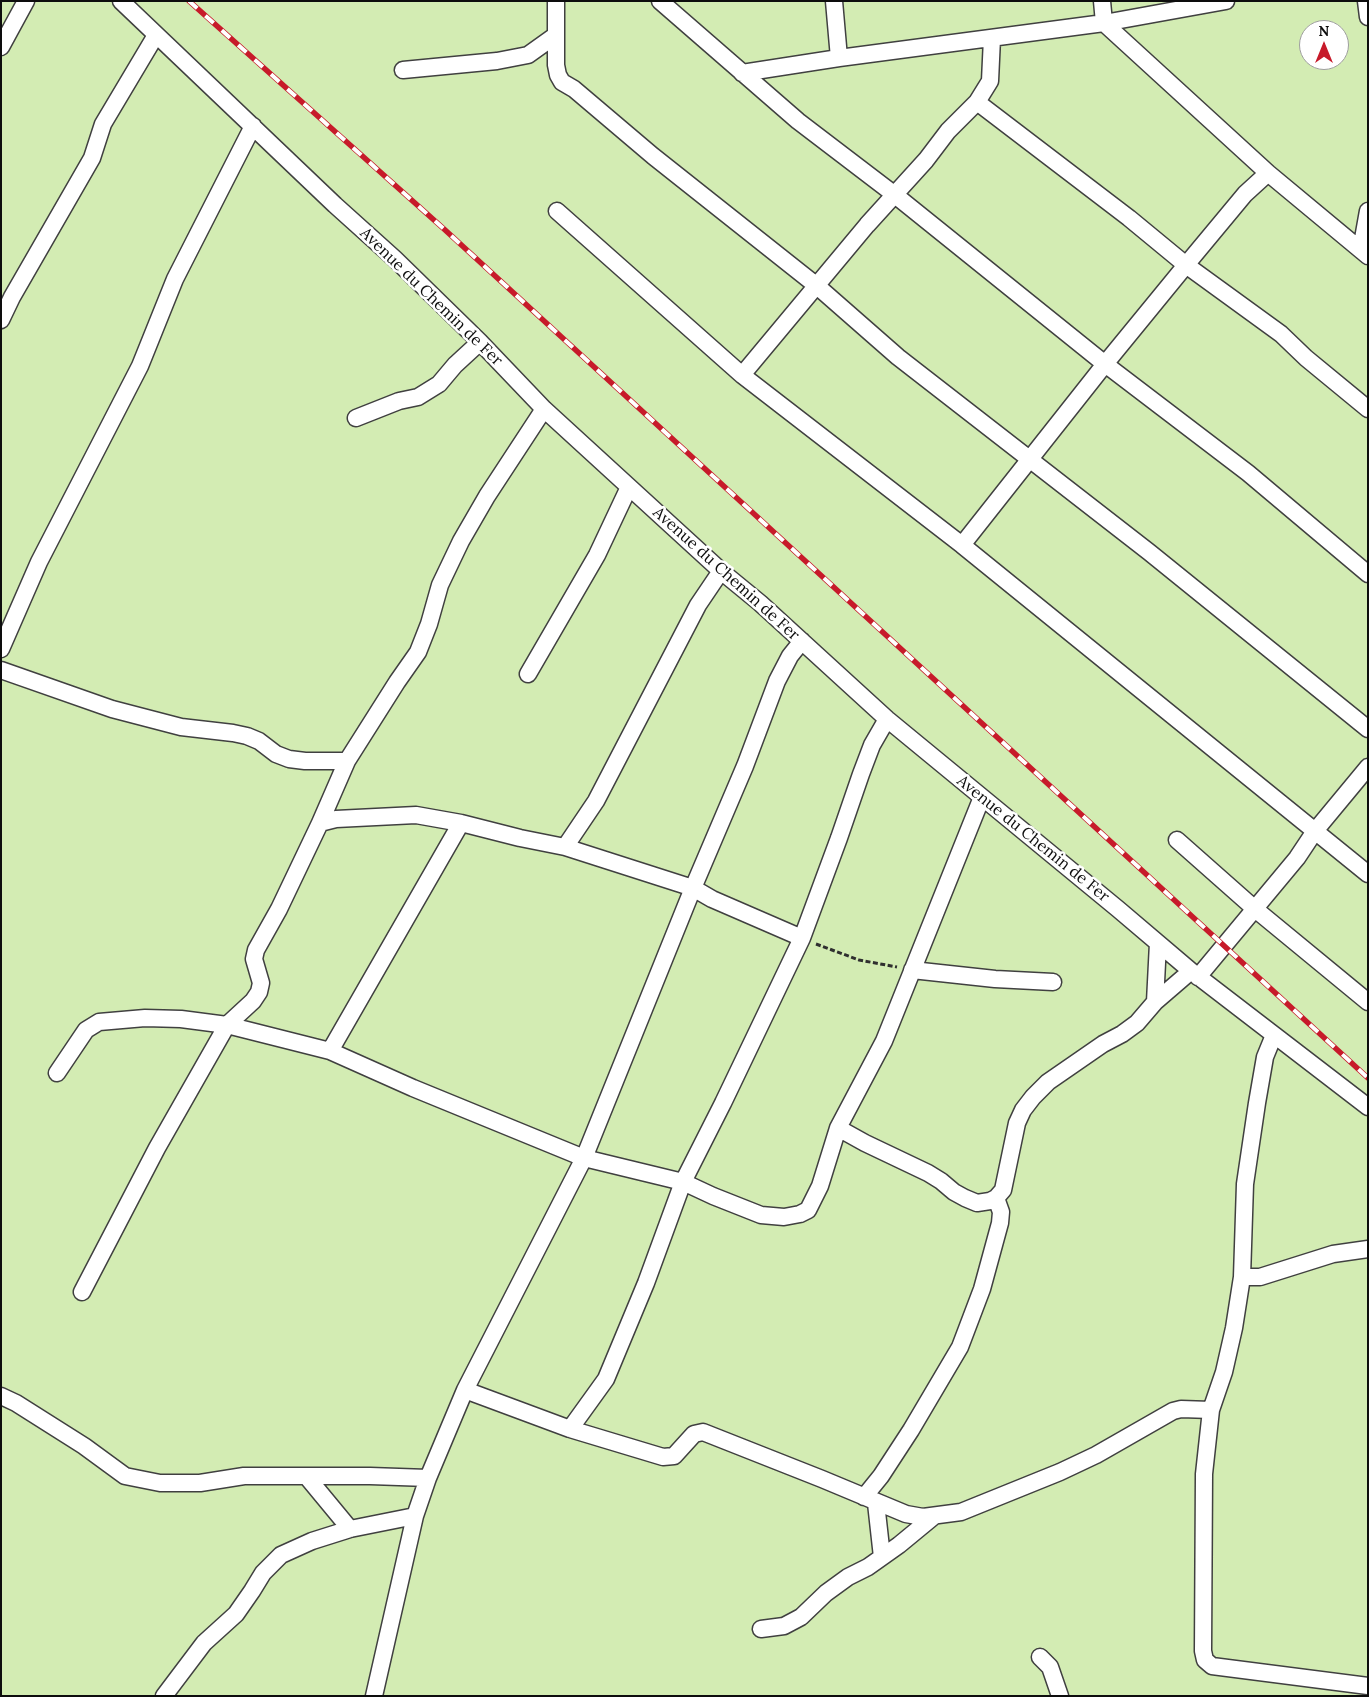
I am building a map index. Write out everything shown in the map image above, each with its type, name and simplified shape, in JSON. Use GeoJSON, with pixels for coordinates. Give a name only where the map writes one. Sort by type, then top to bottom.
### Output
{"type":"FeatureCollection","features":[{"type":"Feature","properties":{"kind":"street"},"geometry":{"type":"LineString","coordinates":[[1,47],[26,1]]}},
{"type":"Feature","properties":{"kind":"street","name":"Avenue du Chemin de Fer"},"geometry":{"type":"LineString","coordinates":[[121,1],[335,205],[395,259],[480,342],[544,409],[721,571],[760,603],[888,719],[1194,974],[1368,1107]]}},
{"type":"Feature","properties":{"kind":"street"},"geometry":{"type":"LineString","coordinates":[[556,1],[558,75],[562,82],[574,88],[653,156],[817,286],[898,357],[1156,558],[1368,729]]}},
{"type":"Feature","properties":{"kind":"street"},"geometry":{"type":"LineString","coordinates":[[660,1],[798,121],[895,195],[1105,364],[1248,473],[1368,574]]}},
{"type":"Feature","properties":{"kind":"street"},"geometry":{"type":"LineString","coordinates":[[834,1],[839,58]]}},
{"type":"Feature","properties":{"kind":"street"},"geometry":{"type":"LineString","coordinates":[[1102,1],[1104,23],[1268,172],[1364,253]]}},
{"type":"Feature","properties":{"kind":"street"},"geometry":{"type":"LineString","coordinates":[[742,73],[839,58],[1104,23],[1226,1]]}},
{"type":"Feature","properties":{"kind":"street"},"geometry":{"type":"LineString","coordinates":[[1366,1],[1368,17]]}},
{"type":"Feature","properties":{"kind":"street"},"geometry":{"type":"LineString","coordinates":[[1,320],[12,297],[92,158],[103,124],[156,35]]}},
{"type":"Feature","properties":{"kind":"street"},"geometry":{"type":"LineString","coordinates":[[402,70],[497,61],[528,55],[556,35]]}},
{"type":"Feature","properties":{"kind":"street"},"geometry":{"type":"LineString","coordinates":[[742,375],[867,225],[926,160],[948,131],[976,102],[990,81],[992,38]]}},
{"type":"Feature","properties":{"kind":"street"},"geometry":{"type":"LineString","coordinates":[[976,102],[1128,218],[1186,265],[1281,334],[1306,358],[1368,409]]}},
{"type":"Feature","properties":{"kind":"street"},"geometry":{"type":"LineString","coordinates":[[1,649],[39,562],[140,366],[175,279],[253,126]]}},
{"type":"Feature","properties":{"kind":"street"},"geometry":{"type":"LineString","coordinates":[[962,546],[1105,364],[1186,265],[1245,194],[1268,172]]}},
{"type":"Feature","properties":{"kind":"street"},"geometry":{"type":"LineString","coordinates":[[557,211],[742,375],[962,546],[1368,874]]}},
{"type":"Feature","properties":{"kind":"street"},"geometry":{"type":"LineString","coordinates":[[1364,253],[1368,211]]}},
{"type":"Feature","properties":{"kind":"street"},"geometry":{"type":"LineString","coordinates":[[356,418],[400,401],[418,397],[439,384],[455,365],[480,342]]}},
{"type":"Feature","properties":{"kind":"street"},"geometry":{"type":"LineString","coordinates":[[82,1292],[157,1148],[227,1024],[253,1001],[259,992],[260,983],[254,958],[256,950],[280,909],[347,761],[418,652],[429,624],[440,584],[461,541],[487,496],[544,409]]}},
{"type":"Feature","properties":{"kind":"street"},"geometry":{"type":"LineString","coordinates":[[528,674],[597,555],[629,488]]}},
{"type":"Feature","properties":{"kind":"street"},"geometry":{"type":"LineString","coordinates":[[565,846],[596,801],[698,605],[721,571]]}},
{"type":"Feature","properties":{"kind":"street"},"geometry":{"type":"LineString","coordinates":[[374,1696],[415,1516],[428,1478],[466,1390],[584,1158],[693,888],[745,766],[777,681],[790,656],[802,641]]}},
{"type":"Feature","properties":{"kind":"street"},"geometry":{"type":"LineString","coordinates":[[1,670],[112,709],[181,727],[247,736],[259,741],[276,754],[289,759],[347,761]]}},
{"type":"Feature","properties":{"kind":"street"},"geometry":{"type":"LineString","coordinates":[[570,1429],[606,1379],[646,1283],[683,1182],[802,938],[872,745],[888,719]]}},
{"type":"Feature","properties":{"kind":"street"},"geometry":{"type":"LineString","coordinates":[[838,1128],[928,1173],[942,1181],[954,1192],[976,1203],[996,1198],[1003,1190],[1017,1123],[1023,1110],[1033,1097],[1048,1082],[1137,1023],[1155,1002],[1194,974],[1255,909],[1297,858],[1315,831],[1368,767]]}},
{"type":"Feature","properties":{"kind":"street"},"geometry":{"type":"LineString","coordinates":[[56,1073],[86,1030],[99,1022],[145,1018],[181,1019],[227,1024],[330,1051],[413,1088],[584,1158],[683,1182],[761,1215],[784,1217],[800,1214],[808,1210],[820,1186],[838,1128],[884,1041],[982,797]]}},
{"type":"Feature","properties":{"kind":"street"},"geometry":{"type":"LineString","coordinates":[[320,823],[336,818],[416,816],[461,823],[520,838],[565,846],[693,888],[712,899],[802,938]]}},
{"type":"Feature","properties":{"kind":"street"},"geometry":{"type":"LineString","coordinates":[[330,1051],[461,823]]}},
{"type":"Feature","properties":{"kind":"street"},"geometry":{"type":"LineString","coordinates":[[1177,840],[1255,909],[1368,1002]]}},
{"type":"Feature","properties":{"kind":"street"},"geometry":{"type":"LineString","coordinates":[[1155,1002],[1158,943]]}},
{"type":"Feature","properties":{"kind":"street"},"geometry":{"type":"LineString","coordinates":[[912,970],[1053,982]]}},
{"type":"Feature","properties":{"kind":"street"},"geometry":{"type":"LineString","coordinates":[[1274,1035],[1266,1057],[1256,1103],[1245,1184],[1242,1277],[1234,1328],[1224,1372],[1211,1410],[1204,1474],[1202,1651],[1205,1660],[1212,1666],[1368,1686]]}},
{"type":"Feature","properties":{"kind":"street"},"geometry":{"type":"LineString","coordinates":[[882,1557],[870,1500],[881,1476],[945,1376],[960,1347],[982,1289],[1000,1223],[1001,1212],[996,1198]]}},
{"type":"Feature","properties":{"kind":"street"},"geometry":{"type":"LineString","coordinates":[[1242,1277],[1260,1276],[1333,1254],[1368,1249]]}},
{"type":"Feature","properties":{"kind":"street"},"geometry":{"type":"LineString","coordinates":[[466,1390],[570,1429],[663,1457],[674,1456],[694,1434],[703,1432],[750,1449],[906,1514],[923,1517],[962,1512],[1060,1472],[1096,1455],[1173,1411],[1181,1409],[1211,1410]]}},
{"type":"Feature","properties":{"kind":"street"},"geometry":{"type":"LineString","coordinates":[[1,1396],[16,1403],[84,1446],[125,1476],[160,1483],[200,1482],[244,1476],[428,1478]]}},
{"type":"Feature","properties":{"kind":"street"},"geometry":{"type":"LineString","coordinates":[[307,1477],[350,1529]]}},
{"type":"Feature","properties":{"kind":"street"},"geometry":{"type":"LineString","coordinates":[[164,1696],[204,1643],[236,1614],[262,1573],[281,1556],[312,1541],[350,1529],[415,1516]]}},
{"type":"Feature","properties":{"kind":"street"},"geometry":{"type":"LineString","coordinates":[[761,1629],[784,1626],[801,1617],[848,1577],[882,1557],[915,1533],[932,1517]]}},
{"type":"Feature","properties":{"kind":"street"},"geometry":{"type":"LineString","coordinates":[[1040,1657],[1050,1667],[1060,1696]]}},
{"type":"Feature","properties":{"kind":"path"},"geometry":{"type":"LineString","coordinates":[[802,938],[859,960],[912,970]]}},
{"type":"Feature","properties":{"kind":"green space"},"geometry":{"type":"Polygon","coordinates":[[[1,1],[1368,1],[1368,1696],[1,1696],[1,1]]]}},
{"type":"Feature","properties":{"kind":"railway"},"geometry":{"type":"LineString","coordinates":[[189,1],[444,229],[1368,1078]]}}]}
